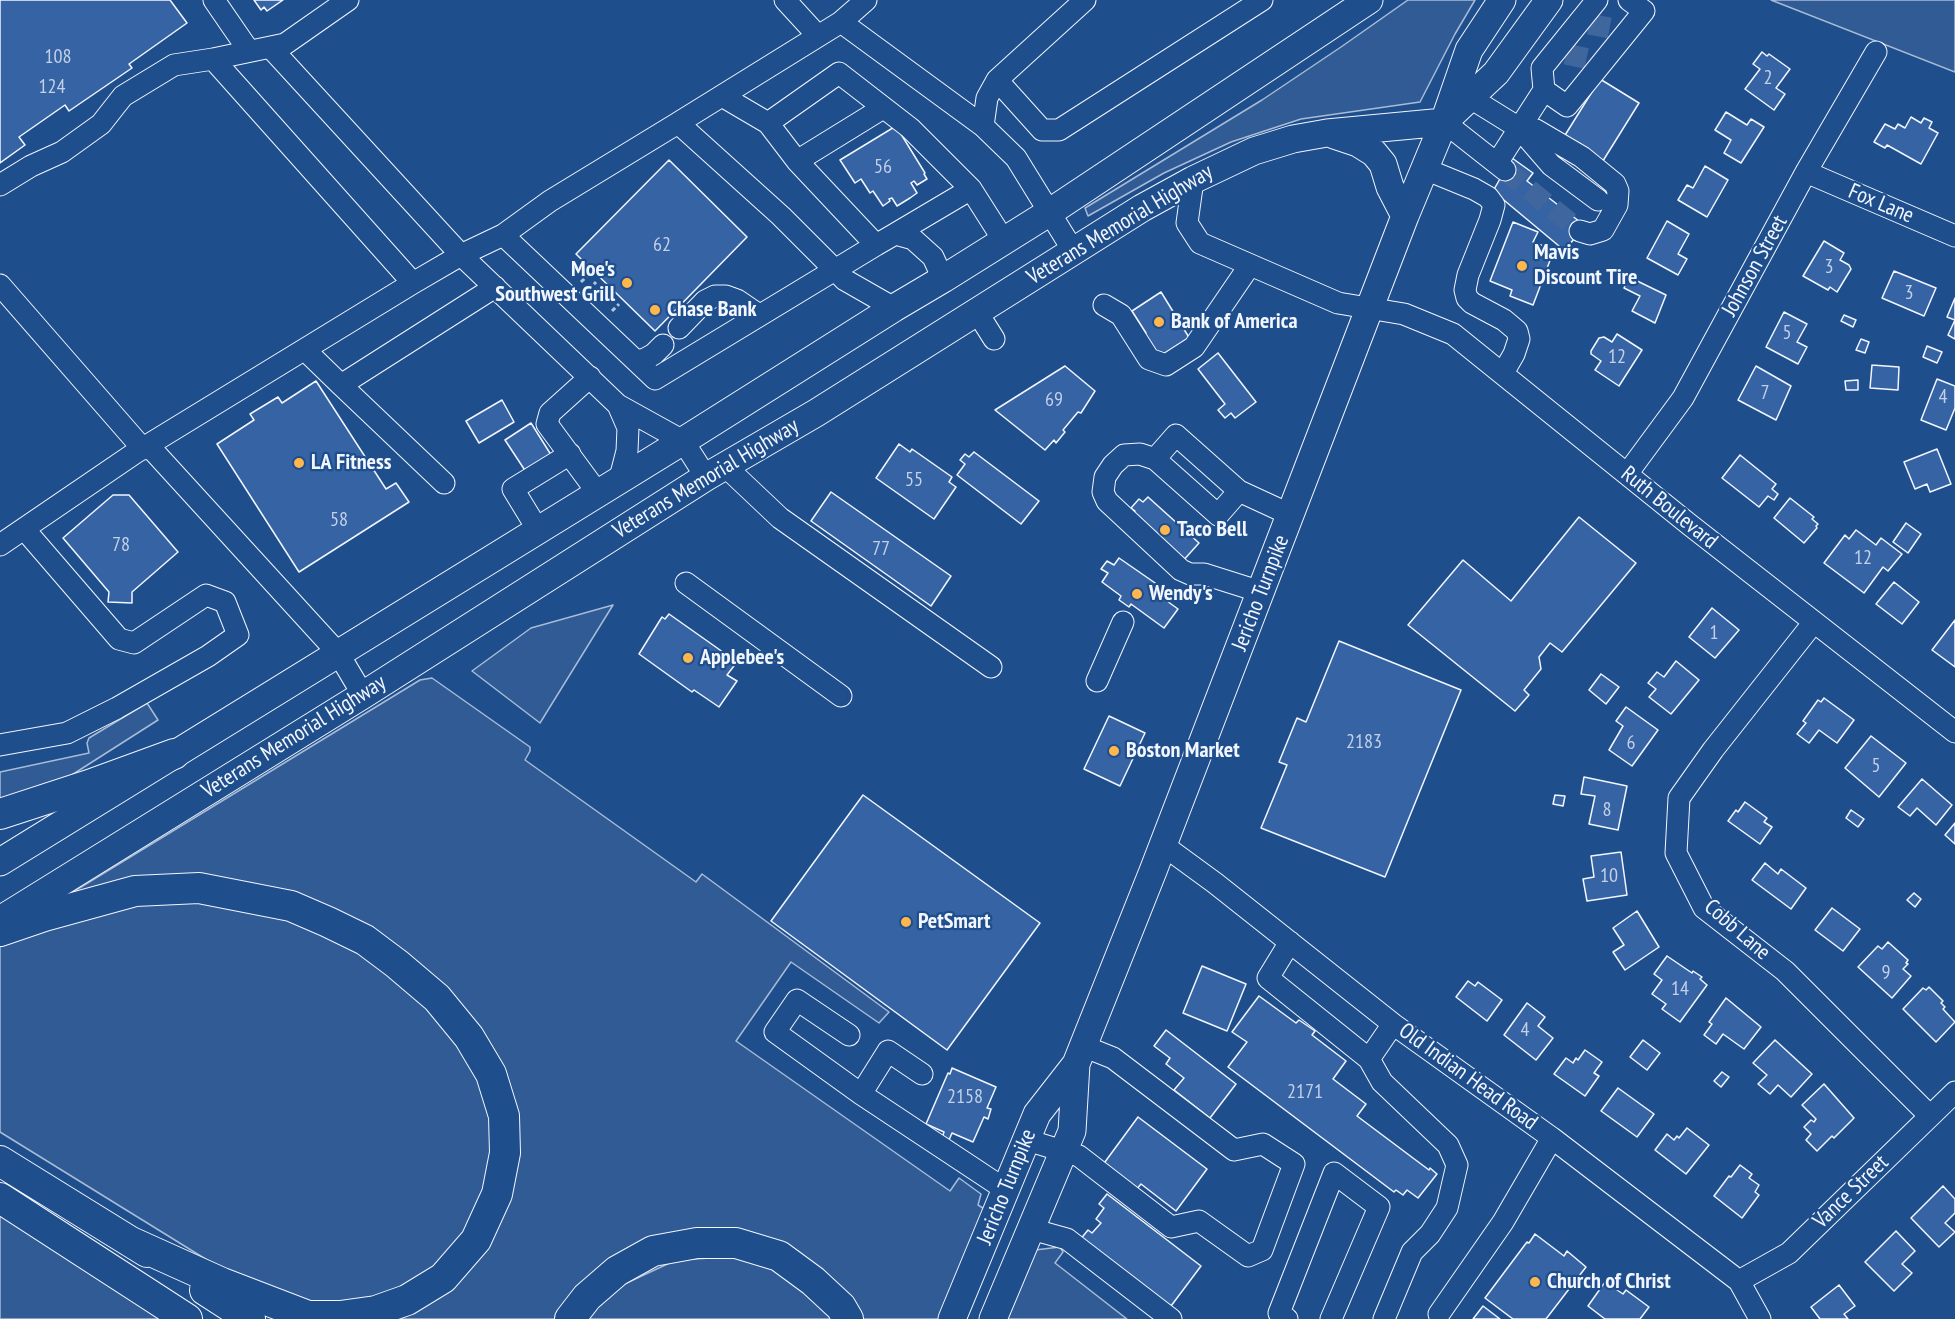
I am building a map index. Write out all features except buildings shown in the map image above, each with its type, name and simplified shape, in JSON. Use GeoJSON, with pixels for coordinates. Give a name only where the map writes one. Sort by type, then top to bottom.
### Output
{"type":"FeatureCollection","features":[{"type":"Feature","properties":{"kind":"highway"},"geometry":{"type":"LineString","coordinates":[[0,814],[174,754]]}},
{"type":"Feature","properties":{"kind":"highway"},"geometry":{"type":"LineString","coordinates":[[0,931],[44,916],[135,891],[199,888],[291,906],[365,940],[397,964],[436,998],[450,1014],[469,1037],[491,1074],[504,1116],[505,1153],[497,1194],[470,1248],[444,1278],[407,1300],[376,1311],[340,1316],[308,1316],[222,1283],[131,1242]]}},
{"type":"Feature","properties":{"kind":"highway"},"geometry":{"type":"LineString","coordinates":[[0,1161],[250,1319]]}},
{"type":"Feature","properties":{"kind":"highway"},"geometry":{"type":"LineString","coordinates":[[0,1198],[187,1319]]}},
{"type":"Feature","properties":{"kind":"highway"},"geometry":{"type":"LineString","coordinates":[[570,1319],[587,1297],[616,1271],[653,1251],[697,1244],[726,1243],[736,1243],[779,1256],[813,1281],[841,1306],[848,1319]]}},
{"type":"Feature","properties":{"kind":"main road","name":"Veterans Memorial Highway"},"geometry":{"type":"LineString","coordinates":[[0,862],[1004,241],[1370,0]]}},
{"type":"Feature","properties":{"kind":"main road","name":"Jericho Turnpike"},"geometry":{"type":"LineString","coordinates":[[952,1319],[1037,1114],[1079,1055],[1163,845],[1405,216],[1444,122],[1469,50],[1502,0]]}},
{"type":"Feature","properties":{"kind":"main road","name":"Jericho Turnpike"},"geometry":{"type":"LineString","coordinates":[[1444,122],[1496,72],[1548,0]]}},
{"type":"Feature","properties":{"kind":"main road","name":"Veterans Memorial Highway"},"geometry":{"type":"LineString","coordinates":[[0,920],[1142,208],[1193,180],[1254,151],[1293,139],[1328,133],[1444,122]]}},
{"type":"Feature","properties":{"kind":"main road"},"geometry":{"type":"LineString","coordinates":[[1328,133],[1358,143],[1374,153],[1383,164],[1390,187],[1405,216]]}},
{"type":"Feature","properties":{"kind":"main road","name":"Jericho Turnpike"},"geometry":{"type":"LineString","coordinates":[[993,1319],[1072,1131],[1079,1055]]}},
{"type":"Feature","properties":{"kind":"street"},"geometry":{"type":"LineString","coordinates":[[214,0],[249,51]]}},
{"type":"Feature","properties":{"kind":"street"},"geometry":{"type":"LineString","coordinates":[[0,185],[31,165],[62,152],[101,124],[123,96],[174,65],[285,44],[348,0]]}},
{"type":"Feature","properties":{"kind":"street"},"geometry":{"type":"LineString","coordinates":[[785,0],[818,36]]}},
{"type":"Feature","properties":{"kind":"street"},"geometry":{"type":"LineString","coordinates":[[0,544],[25,530],[145,447],[461,255],[503,235],[550,201],[841,22],[866,0]]}},
{"type":"Feature","properties":{"kind":"street"},"geometry":{"type":"LineString","coordinates":[[982,126],[987,98],[997,80],[1085,0]]}},
{"type":"Feature","properties":{"kind":"street"},"geometry":{"type":"LineString","coordinates":[[997,80],[1042,130],[1059,130],[1262,0]]}},
{"type":"Feature","properties":{"kind":"street"},"geometry":{"type":"LineString","coordinates":[[1444,122],[1501,167],[1519,128],[1544,90],[1554,58],[1584,23],[1597,0]]}},
{"type":"Feature","properties":{"kind":"street"},"geometry":{"type":"LineString","coordinates":[[1544,90],[1567,106],[1621,31],[1644,11],[1629,0]]}},
{"type":"Feature","properties":{"kind":"street"},"geometry":{"type":"LineString","coordinates":[[841,22],[982,126],[1016,158],[1074,252]]}},
{"type":"Feature","properties":{"kind":"street"},"geometry":{"type":"LineString","coordinates":[[270,47],[461,255],[618,405],[683,441],[716,472],[991,667]]}},
{"type":"Feature","properties":{"kind":"street"},"geometry":{"type":"LineString","coordinates":[[1512,50],[1554,58]]}},
{"type":"Feature","properties":{"kind":"street","name":"Johnson Street"},"geometry":{"type":"LineString","coordinates":[[1627,474],[1683,398],[1806,172],[1876,52]]}},
{"type":"Feature","properties":{"kind":"street"},"geometry":{"type":"LineString","coordinates":[[213,59],[413,284]]}},
{"type":"Feature","properties":{"kind":"street"},"geometry":{"type":"LineString","coordinates":[[768,123],[839,73],[910,128],[971,189],[1004,241]]}},
{"type":"Feature","properties":{"kind":"street"},"geometry":{"type":"LineString","coordinates":[[722,96],[768,123],[797,161],[876,245]]}},
{"type":"Feature","properties":{"kind":"street"},"geometry":{"type":"LineString","coordinates":[[1469,97],[1519,128],[1551,165],[1598,201]]}},
{"type":"Feature","properties":{"kind":"street"},"geometry":{"type":"LineString","coordinates":[[797,161],[883,108]]}},
{"type":"Feature","properties":{"kind":"street"},"geometry":{"type":"LineString","coordinates":[[678,123],[781,216],[844,280],[894,308]]}},
{"type":"Feature","properties":{"kind":"street"},"geometry":{"type":"LineString","coordinates":[[1519,128],[1536,130],[1582,157],[1615,184],[1618,191],[1617,205],[1603,230],[1590,234],[1580,231]]}},
{"type":"Feature","properties":{"kind":"street"},"geometry":{"type":"LineString","coordinates":[[1425,169],[1474,189],[1488,197],[1494,205],[1468,275],[1465,290],[1467,298],[1472,303],[1504,320],[1517,331],[1519,339],[1514,354],[1503,373]]}},
{"type":"Feature","properties":{"kind":"street","name":"Fox Lane"},"geometry":{"type":"LineString","coordinates":[[1806,172],[1955,236]]}},
{"type":"Feature","properties":{"kind":"street","name":"Ruth Boulevard"},"geometry":{"type":"LineString","coordinates":[[1193,180],[1187,223],[1200,243],[1338,303],[1404,314],[1453,334],[1955,732]]}},
{"type":"Feature","properties":{"kind":"street"},"geometry":{"type":"LineString","coordinates":[[503,235],[655,379],[876,245],[904,236],[971,189]]}},
{"type":"Feature","properties":{"kind":"street"},"geometry":{"type":"LineString","coordinates":[[904,236],[933,257],[943,279]]}},
{"type":"Feature","properties":{"kind":"street"},"geometry":{"type":"LineString","coordinates":[[1104,305],[1121,315],[1149,358],[1166,364],[1194,347],[1250,265]]}},
{"type":"Feature","properties":{"kind":"street"},"geometry":{"type":"LineString","coordinates":[[0,285],[145,447],[338,653],[363,694]]}},
{"type":"Feature","properties":{"kind":"street"},"geometry":{"type":"LineString","coordinates":[[341,385],[495,287]]}},
{"type":"Feature","properties":{"kind":"street"},"geometry":{"type":"LineString","coordinates":[[679,328],[705,301],[715,296],[726,296],[737,300],[759,315]]}},
{"type":"Feature","properties":{"kind":"street"},"geometry":{"type":"LineString","coordinates":[[977,312],[994,339]]}},
{"type":"Feature","properties":{"kind":"street"},"geometry":{"type":"LineString","coordinates":[[636,361],[654,354],[663,345]]}},
{"type":"Feature","properties":{"kind":"street"},"geometry":{"type":"LineString","coordinates":[[305,350],[444,483]]}},
{"type":"Feature","properties":{"kind":"street"},"geometry":{"type":"LineString","coordinates":[[590,377],[550,413],[547,424],[597,492]]}},
{"type":"Feature","properties":{"kind":"street"},"geometry":{"type":"LineString","coordinates":[[618,405],[628,429],[627,451],[620,478]]}},
{"type":"Feature","properties":{"kind":"street"},"geometry":{"type":"LineString","coordinates":[[1155,459],[1176,435],[1239,491],[1291,515]]}},
{"type":"Feature","properties":{"kind":"street"},"geometry":{"type":"LineString","coordinates":[[538,530],[513,489],[570,454]]}},
{"type":"Feature","properties":{"kind":"street"},"geometry":{"type":"LineString","coordinates":[[1239,491],[1218,515],[1155,459],[1140,454],[1124,455],[1113,465],[1105,477],[1103,492],[1107,501],[1181,570],[1190,574],[1204,574],[1261,592]]}},
{"type":"Feature","properties":{"kind":"street"},"geometry":{"type":"LineString","coordinates":[[0,745],[67,733],[208,656],[238,635],[225,602],[206,595],[134,644],[118,639],[25,530]]}},
{"type":"Feature","properties":{"kind":"street"},"geometry":{"type":"LineString","coordinates":[[686,583],[842,696]]}},
{"type":"Feature","properties":{"kind":"street"},"geometry":{"type":"LineString","coordinates":[[1097,681],[1123,622]]}},
{"type":"Feature","properties":{"kind":"street","name":"Cobb Lane"},"geometry":{"type":"LineString","coordinates":[[1814,622],[1713,750],[1679,798],[1676,853],[1704,908],[1785,970],[1930,1116]]}},
{"type":"Feature","properties":{"kind":"street","name":"Old Indian Head Road"},"geometry":{"type":"LineString","coordinates":[[1163,845],[1393,1024],[1552,1138],[1739,1281],[1760,1319]]}},
{"type":"Feature","properties":{"kind":"street"},"geometry":{"type":"LineString","coordinates":[[1290,942],[1268,978],[1370,1059],[1382,1082],[1448,1145],[1457,1165],[1447,1208],[1430,1234],[1412,1252],[1384,1319]]}},
{"type":"Feature","properties":{"kind":"street"},"geometry":{"type":"LineString","coordinates":[[849,1035],[797,1000],[775,1032],[861,1094],[1006,1190]]}},
{"type":"Feature","properties":{"kind":"street"},"geometry":{"type":"LineString","coordinates":[[1370,1059],[1393,1024]]}},
{"type":"Feature","properties":{"kind":"street"},"geometry":{"type":"LineString","coordinates":[[861,1094],[888,1051],[922,1074]]}},
{"type":"Feature","properties":{"kind":"street"},"geometry":{"type":"LineString","coordinates":[[1027,1140],[1079,1156],[1171,1227],[1199,1221],[1248,1256],[1262,1250],[1294,1164],[1263,1144],[1234,1150],[1113,1059],[1079,1055]]}},
{"type":"Feature","properties":{"kind":"street","name":"Vance Street"},"geometry":{"type":"LineString","coordinates":[[1739,1281],[1789,1252],[1955,1092]]}},
{"type":"Feature","properties":{"kind":"street"},"geometry":{"type":"LineString","coordinates":[[1439,1314],[1503,1222],[1552,1138]]}},
{"type":"Feature","properties":{"kind":"street"},"geometry":{"type":"LineString","coordinates":[[1281,1317],[1334,1173],[1379,1207],[1331,1319]]}},
{"type":"Feature","properties":{"kind":"street"},"geometry":{"type":"LineString","coordinates":[[1031,1229],[1066,1239],[1171,1319]]}},
{"type":"Feature","properties":{"kind":"shaded area"},"geometry":{"type":"Polygon","coordinates":[[[1408,0],[1475,0],[1420,102],[1301,119],[1231,142],[1164,173],[1088,216],[1085,208],[1262,100],[1408,0]]]}},
{"type":"Feature","properties":{"kind":"shaded area"},"geometry":{"type":"Polygon","coordinates":[[[1771,0],[1955,0],[1955,72],[1771,0]]]}},
{"type":"Feature","properties":{"kind":"shaded area"},"geometry":{"type":"Polygon","coordinates":[[[613,605],[540,723],[472,671],[531,628],[613,605]]]}},
{"type":"Feature","properties":{"kind":"shaded area"},"geometry":{"type":"Polygon","coordinates":[[[432,678],[530,747],[525,760],[696,882],[702,874],[889,1012],[879,1023],[791,962],[736,1041],[950,1191],[959,1178],[981,1194],[978,1205],[986,1210],[940,1319],[858,1319],[806,1263],[662,1237],[562,1319],[371,1319],[419,1303],[512,1183],[477,1034],[284,894],[68,895],[420,680],[432,678]]]}},
{"type":"Feature","properties":{"kind":"shaded area"},"geometry":{"type":"Polygon","coordinates":[[[147,703],[158,720],[67,778],[0,801],[0,772],[89,753],[87,743],[89,738],[147,703]]]}},
{"type":"Feature","properties":{"kind":"shaded area"},"geometry":{"type":"Polygon","coordinates":[[[184,896],[271,909],[340,939],[405,983],[459,1041],[490,1097],[495,1147],[487,1201],[462,1243],[424,1281],[371,1305],[309,1307],[246,1284],[0,1132],[0,944],[85,915],[184,896]]]}},
{"type":"Feature","properties":{"kind":"shaded area"},"geometry":{"type":"Polygon","coordinates":[[[0,1211],[166,1319],[0,1319],[0,1211]]]}},
{"type":"Feature","properties":{"kind":"shaded area"},"geometry":{"type":"Polygon","coordinates":[[[1060,1247],[1063,1252],[1055,1263],[1127,1319],[999,1319],[1035,1250],[1060,1247]]]}},
{"type":"Feature","properties":{"kind":"shaded area"},"geometry":{"type":"Polygon","coordinates":[[[746,1256],[800,1280],[836,1319],[587,1319],[601,1295],[676,1260],[746,1256]]]}},
{"type":"Feature","properties":{"kind":"tunnel"},"geometry":{"type":"LineString","coordinates":[[1589,24],[1615,29]]}},
{"type":"Feature","properties":{"kind":"tunnel"},"geometry":{"type":"LineString","coordinates":[[1566,54],[1593,60]]}},
{"type":"Feature","properties":{"kind":"tunnel"},"geometry":{"type":"LineString","coordinates":[[1505,170],[1580,231]]}},
{"type":"Feature","properties":{"kind":"place","name":"Mavis Discount Tire"},"geometry":{"type":"Point","coordinates":[1522,266]}},
{"type":"Feature","properties":{"kind":"place","name":"Moe's Southwest Grill"},"geometry":{"type":"Point","coordinates":[627,283]}},
{"type":"Feature","properties":{"kind":"place","name":"Chase Bank"},"geometry":{"type":"Point","coordinates":[655,310]}},
{"type":"Feature","properties":{"kind":"place","name":"Bank of America"},"geometry":{"type":"Point","coordinates":[1159,322]}},
{"type":"Feature","properties":{"kind":"place","name":"LA Fitness"},"geometry":{"type":"Point","coordinates":[299,463]}},
{"type":"Feature","properties":{"kind":"place","name":"Taco Bell"},"geometry":{"type":"Point","coordinates":[1165,530]}},
{"type":"Feature","properties":{"kind":"place","name":"Wendy's"},"geometry":{"type":"Point","coordinates":[1137,594]}},
{"type":"Feature","properties":{"kind":"place","name":"Applebee's"},"geometry":{"type":"Point","coordinates":[688,658]}},
{"type":"Feature","properties":{"kind":"place","name":"Boston Market"},"geometry":{"type":"Point","coordinates":[1114,751]}},
{"type":"Feature","properties":{"kind":"place","name":"PetSmart"},"geometry":{"type":"Point","coordinates":[906,922]}},
{"type":"Feature","properties":{"kind":"place","name":"Church of Christ"},"geometry":{"type":"Point","coordinates":[1535,1282]}}]}
